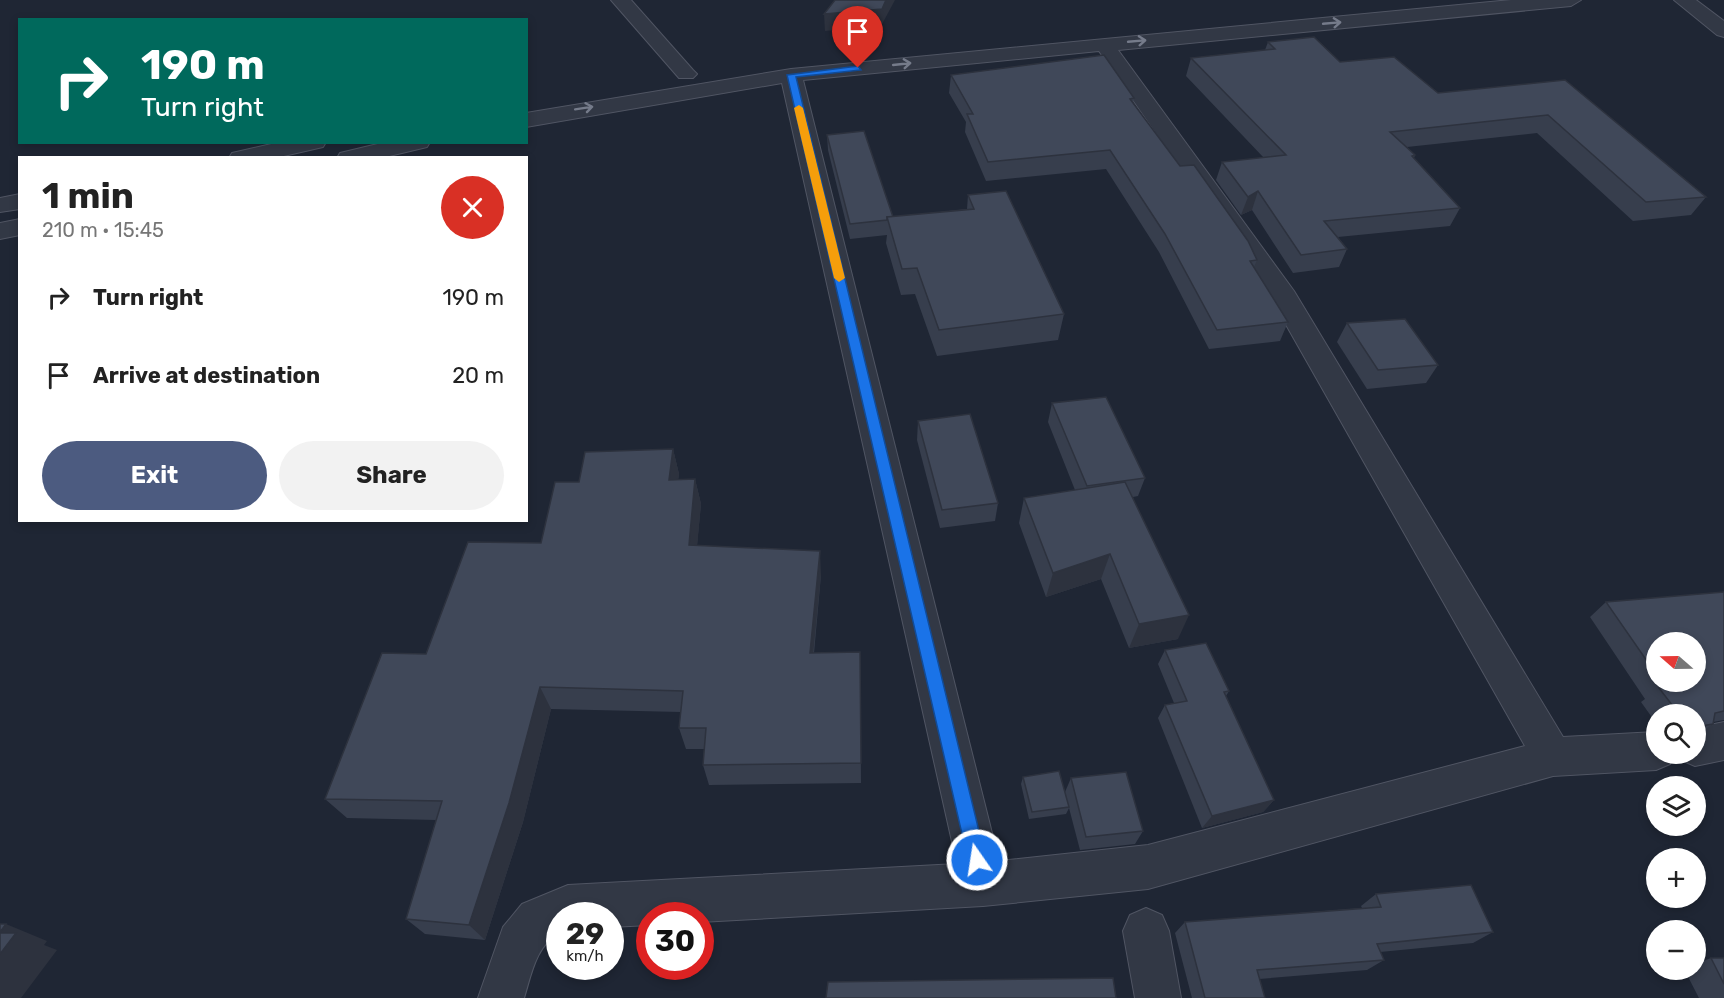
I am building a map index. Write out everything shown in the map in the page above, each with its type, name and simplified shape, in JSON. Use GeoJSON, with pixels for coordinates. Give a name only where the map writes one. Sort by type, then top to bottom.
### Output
{"type":"FeatureCollection","features":[{"type":"Feature","properties":{"kind":"street"},"geometry":{"type":"LineString","coordinates":[[621,0],[686,74]]}},
{"type":"Feature","properties":{"kind":"street"},"geometry":{"type":"LineString","coordinates":[[627,83],[793,59],[1388,0]]}},
{"type":"Feature","properties":{"kind":"street"},"geometry":{"type":"LineString","coordinates":[[528,120],[791,75],[1571,0]]}},
{"type":"Feature","properties":{"kind":"street"},"geometry":{"type":"LineString","coordinates":[[1684,0],[1724,31]]}},
{"type":"Feature","properties":{"kind":"street"},"geometry":{"type":"LineString","coordinates":[[1104,44],[1284,297],[1553,757]]}},
{"type":"Feature","properties":{"kind":"street"},"geometry":{"type":"LineString","coordinates":[[791,75],[983,884]]}},
{"type":"Feature","properties":{"kind":"street"},"geometry":{"type":"LineString","coordinates":[[528,101],[559,94]]}},
{"type":"Feature","properties":{"kind":"street"},"geometry":{"type":"LineString","coordinates":[[249,156],[306,144]]}},
{"type":"Feature","properties":{"kind":"street"},"geometry":{"type":"LineString","coordinates":[[357,156],[410,144]]}},
{"type":"Feature","properties":{"kind":"street"},"geometry":{"type":"LineString","coordinates":[[0,205],[18,201]]}},
{"type":"Feature","properties":{"kind":"street"},"geometry":{"type":"LineString","coordinates":[[0,231],[18,227]]}},
{"type":"Feature","properties":{"kind":"street"},"geometry":{"type":"LineString","coordinates":[[1706,745],[1724,741]]}},
{"type":"Feature","properties":{"kind":"street"},"geometry":{"type":"LineString","coordinates":[[501,998],[519,943],[538,920],[568,907],[983,884],[1148,867],[1553,757],[1646,752]]}},
{"type":"Feature","properties":{"kind":"street"},"geometry":{"type":"LineString","coordinates":[[1146,931],[1158,998]]}},
{"type":"Feature","properties":{"kind":"building"},"geometry":{"type":"Polygon","coordinates":[[[835,0],[886,0],[882,9],[824,14],[835,0]]]}},
{"type":"Feature","properties":{"kind":"building"},"geometry":{"type":"Polygon","coordinates":[[[1314,37],[1340,62],[1394,57],[1438,93],[1565,80],[1706,197],[1646,202],[1548,115],[1390,132],[1415,155],[1412,156],[1460,208],[1324,221],[1347,249],[1301,255],[1258,191],[1248,197],[1222,162],[1286,155],[1191,58],[1275,49],[1268,42],[1314,37]]]}},
{"type":"Feature","properties":{"kind":"building"},"geometry":{"type":"Polygon","coordinates":[[[1104,55],[1134,98],[1130,99],[1180,166],[1194,165],[1248,241],[1257,260],[1250,261],[1288,322],[1217,330],[1165,234],[1110,150],[988,162],[967,114],[973,114],[951,75],[1104,55]]]}},
{"type":"Feature","properties":{"kind":"building"},"geometry":{"type":"Polygon","coordinates":[[[864,131],[893,217],[887,217],[887,220],[850,224],[827,135],[864,131]]]}},
{"type":"Feature","properties":{"kind":"building"},"geometry":{"type":"Polygon","coordinates":[[[1006,191],[1064,314],[939,330],[917,268],[902,269],[887,217],[974,209],[968,195],[1006,191]]]}},
{"type":"Feature","properties":{"kind":"building"},"geometry":{"type":"Polygon","coordinates":[[[1405,319],[1438,365],[1378,370],[1347,323],[1405,319]]]}},
{"type":"Feature","properties":{"kind":"building"},"geometry":{"type":"Polygon","coordinates":[[[1106,397],[1145,478],[1087,486],[1052,403],[1106,397]]]}},
{"type":"Feature","properties":{"kind":"building"},"geometry":{"type":"Polygon","coordinates":[[[970,414],[998,503],[942,510],[918,421],[970,414]]]}},
{"type":"Feature","properties":{"kind":"building"},"geometry":{"type":"Polygon","coordinates":[[[673,449],[669,480],[695,479],[689,545],[820,551],[810,653],[860,652],[861,763],[703,765],[706,728],[679,728],[683,691],[540,687],[509,803],[469,925],[406,919],[442,801],[325,799],[382,653],[426,654],[468,542],[541,543],[555,482],[579,482],[585,452],[673,449]]]}},
{"type":"Feature","properties":{"kind":"building"},"geometry":{"type":"Polygon","coordinates":[[[1125,482],[1189,615],[1139,624],[1110,554],[1053,573],[1024,498],[1125,482]]]}},
{"type":"Feature","properties":{"kind":"building"},"geometry":{"type":"Polygon","coordinates":[[[1724,592],[1724,711],[1715,713],[1713,724],[1706,725],[1706,704],[1671,704],[1662,692],[1706,692],[1706,632],[1646,632],[1646,660],[1606,602],[1724,592]]]}},
{"type":"Feature","properties":{"kind":"building"},"geometry":{"type":"Polygon","coordinates":[[[1206,643],[1229,691],[1224,692],[1274,800],[1212,816],[1165,705],[1187,701],[1165,650],[1206,643]]]}},
{"type":"Feature","properties":{"kind":"building"},"geometry":{"type":"Polygon","coordinates":[[[1059,771],[1069,807],[1032,812],[1023,777],[1059,771]]]}},
{"type":"Feature","properties":{"kind":"building"},"geometry":{"type":"Polygon","coordinates":[[[1126,772],[1143,831],[1086,837],[1071,778],[1126,772]]]}},
{"type":"Feature","properties":{"kind":"building"},"geometry":{"type":"Polygon","coordinates":[[[1471,885],[1493,932],[1377,944],[1384,960],[1257,970],[1265,998],[1205,998],[1185,922],[1381,907],[1376,894],[1471,885]]]}},
{"type":"Feature","properties":{"kind":"building"},"geometry":{"type":"Polygon","coordinates":[[[0,924],[6,924],[0,932],[0,924]]]}},
{"type":"Feature","properties":{"kind":"building"},"geometry":{"type":"Polygon","coordinates":[[[0,933],[16,933],[0,954],[0,933]]]}},
{"type":"Feature","properties":{"kind":"building"},"geometry":{"type":"Polygon","coordinates":[[[1711,958],[1724,958],[1724,984],[1711,958]]]}},
{"type":"Feature","properties":{"kind":"building"},"geometry":{"type":"Polygon","coordinates":[[[1113,978],[1116,998],[826,998],[828,982],[1113,978]]]}},
{"type":"Feature","properties":{"kind":"slow traffic"},"geometry":{"type":"LineString","coordinates":[[799,108],[839,278]]}},
{"type":"Feature","properties":{"kind":"route"},"geometry":{"type":"LineString","coordinates":[[858,68],[791,75],[977,860]]}}]}
